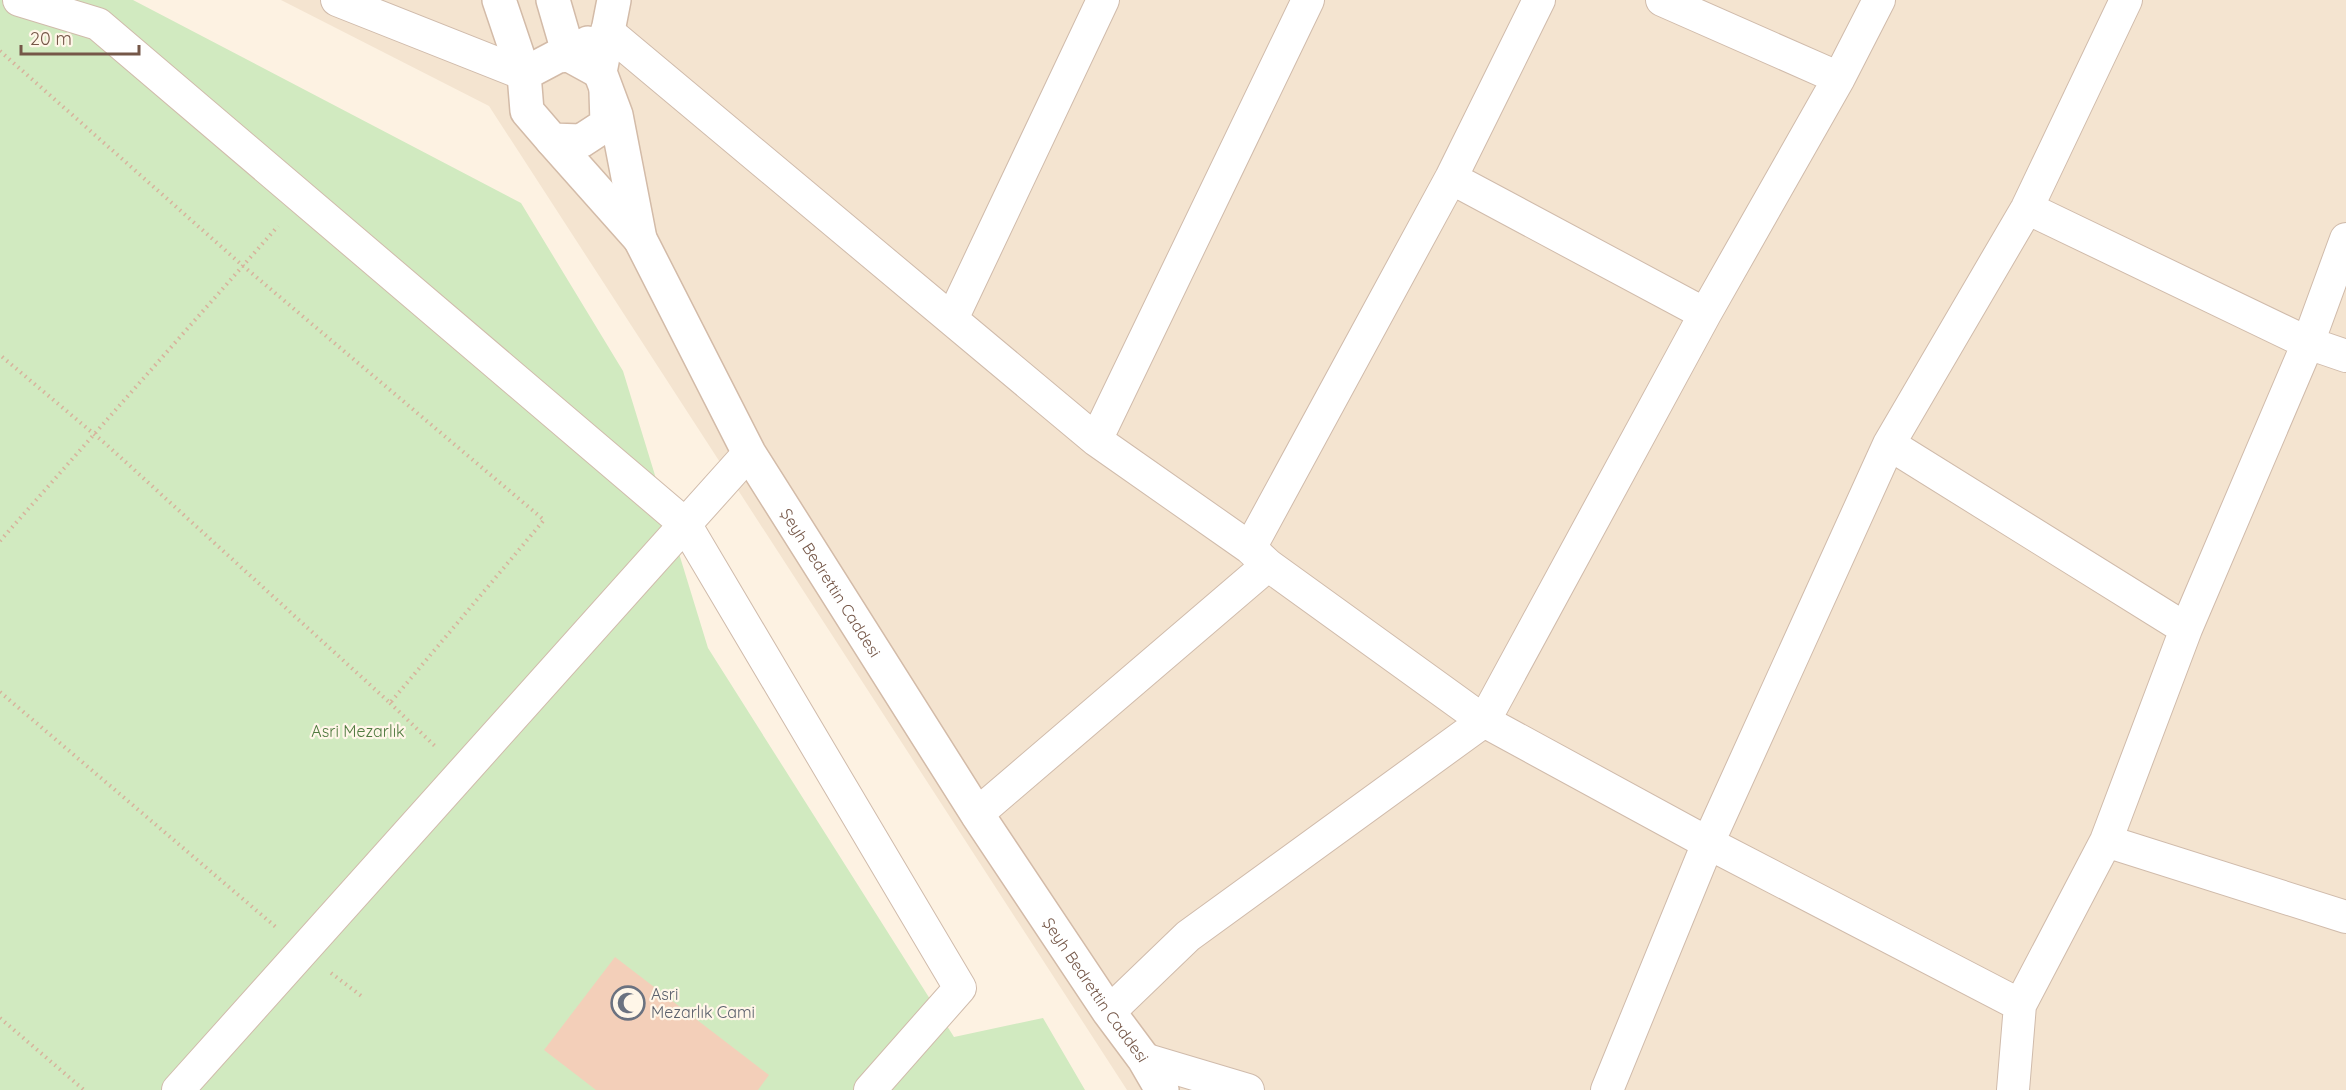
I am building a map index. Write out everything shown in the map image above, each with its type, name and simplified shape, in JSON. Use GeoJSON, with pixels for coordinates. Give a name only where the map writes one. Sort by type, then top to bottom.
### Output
{"type":"FeatureCollection","features":[{"type":"Feature","properties":{"kind":"main road"},"geometry":{"type":"LineString","coordinates":[[499,0],[524,74],[527,111],[640,239]]}},
{"type":"Feature","properties":{"kind":"main road"},"geometry":{"type":"LineString","coordinates":[[553,0],[569,55],[603,81]]}},
{"type":"Feature","properties":{"kind":"main road"},"geometry":{"type":"LineString","coordinates":[[552,140],[581,141],[607,124],[603,81],[607,31],[614,0]]}},
{"type":"Feature","properties":{"kind":"main road"},"geometry":{"type":"LineString","coordinates":[[524,74],[558,56],[569,55],[607,31]]}},
{"type":"Feature","properties":{"kind":"main road","name":"Şeyh Bedrettin Caddesi"},"geometry":{"type":"LineString","coordinates":[[603,81],[616,116],[640,239],[748,453],[977,814],[1109,1012],[1144,1059],[1162,1090]]}},
{"type":"Feature","properties":{"kind":"street"},"geometry":{"type":"LineString","coordinates":[[19,0],[98,24],[685,524],[960,988],[870,1090]]}},
{"type":"Feature","properties":{"kind":"street"},"geometry":{"type":"LineString","coordinates":[[337,0],[524,74]]}},
{"type":"Feature","properties":{"kind":"street"},"geometry":{"type":"LineString","coordinates":[[952,319],[1102,0]]}},
{"type":"Feature","properties":{"kind":"street"},"geometry":{"type":"LineString","coordinates":[[1096,440],[1308,0]]}},
{"type":"Feature","properties":{"kind":"street"},"geometry":{"type":"LineString","coordinates":[[977,814],[1259,556],[1539,0]]}},
{"type":"Feature","properties":{"kind":"street"},"geometry":{"type":"LineString","coordinates":[[1662,0],[1839,78]]}},
{"type":"Feature","properties":{"kind":"street"},"geometry":{"type":"LineString","coordinates":[[1109,1012],[1188,936],[1484,721],[1705,314],[1839,78],[1879,0]]}},
{"type":"Feature","properties":{"kind":"street"},"geometry":{"type":"LineString","coordinates":[[1607,1090],[1708,843],[1889,444],[2027,208],[2126,0]]}},
{"type":"Feature","properties":{"kind":"street"},"geometry":{"type":"LineString","coordinates":[[607,31],[1096,440],[1484,721],[1708,843],[2020,1005]]}},
{"type":"Feature","properties":{"kind":"street"},"geometry":{"type":"LineString","coordinates":[[1451,178],[1705,314]]}},
{"type":"Feature","properties":{"kind":"street"},"geometry":{"type":"LineString","coordinates":[[2027,208],[2308,343],[2346,356]]}},
{"type":"Feature","properties":{"kind":"street"},"geometry":{"type":"LineString","coordinates":[[2013,1090],[2020,1005],[2106,842],[2186,629],[2308,343],[2346,239]]}},
{"type":"Feature","properties":{"kind":"street"},"geometry":{"type":"LineString","coordinates":[[1889,444],[2186,629]]}},
{"type":"Feature","properties":{"kind":"street"},"geometry":{"type":"LineString","coordinates":[[178,1090],[748,453]]}},
{"type":"Feature","properties":{"kind":"street"},"geometry":{"type":"LineString","coordinates":[[2106,842],[2346,917]]}},
{"type":"Feature","properties":{"kind":"street"},"geometry":{"type":"LineString","coordinates":[[1144,1059],[1248,1090]]}},
{"type":"Feature","properties":{"kind":"path"},"geometry":{"type":"LineString","coordinates":[[0,51],[242,265],[544,520],[390,703]]}},
{"type":"Feature","properties":{"kind":"path"},"geometry":{"type":"LineString","coordinates":[[0,541],[302,198]]}},
{"type":"Feature","properties":{"kind":"path"},"geometry":{"type":"LineString","coordinates":[[0,355],[94,434],[463,772]]}},
{"type":"Feature","properties":{"kind":"path"},"geometry":{"type":"LineString","coordinates":[[0,692],[303,950],[364,998]]}},
{"type":"Feature","properties":{"kind":"path"},"geometry":{"type":"LineString","coordinates":[[0,1018],[84,1090]]}},
{"type":"Feature","properties":{"kind":"shaded area"},"geometry":{"type":"Polygon","coordinates":[[[281,0],[2346,0],[2346,1090],[1127,1090],[489,106],[281,0]]]}},
{"type":"Feature","properties":{"kind":"green space","name":"Asri Mezarlık"},"geometry":{"type":"Polygon","coordinates":[[[0,0],[133,0],[521,203],[623,371],[708,648],[954,1037],[1043,1018],[1085,1090],[0,1090],[0,0]]]}},
{"type":"Feature","properties":{"kind":"building","name":"Asri Mezarlık Cami"},"geometry":{"type":"Polygon","coordinates":[[[615,957],[769,1075],[758,1090],[596,1090],[544,1050],[615,957]]]}},
{"type":"Feature","properties":{"kind":"place","name":"Asri Mezarlık Cami"},"geometry":{"type":"Point","coordinates":[628,1003]}}]}
